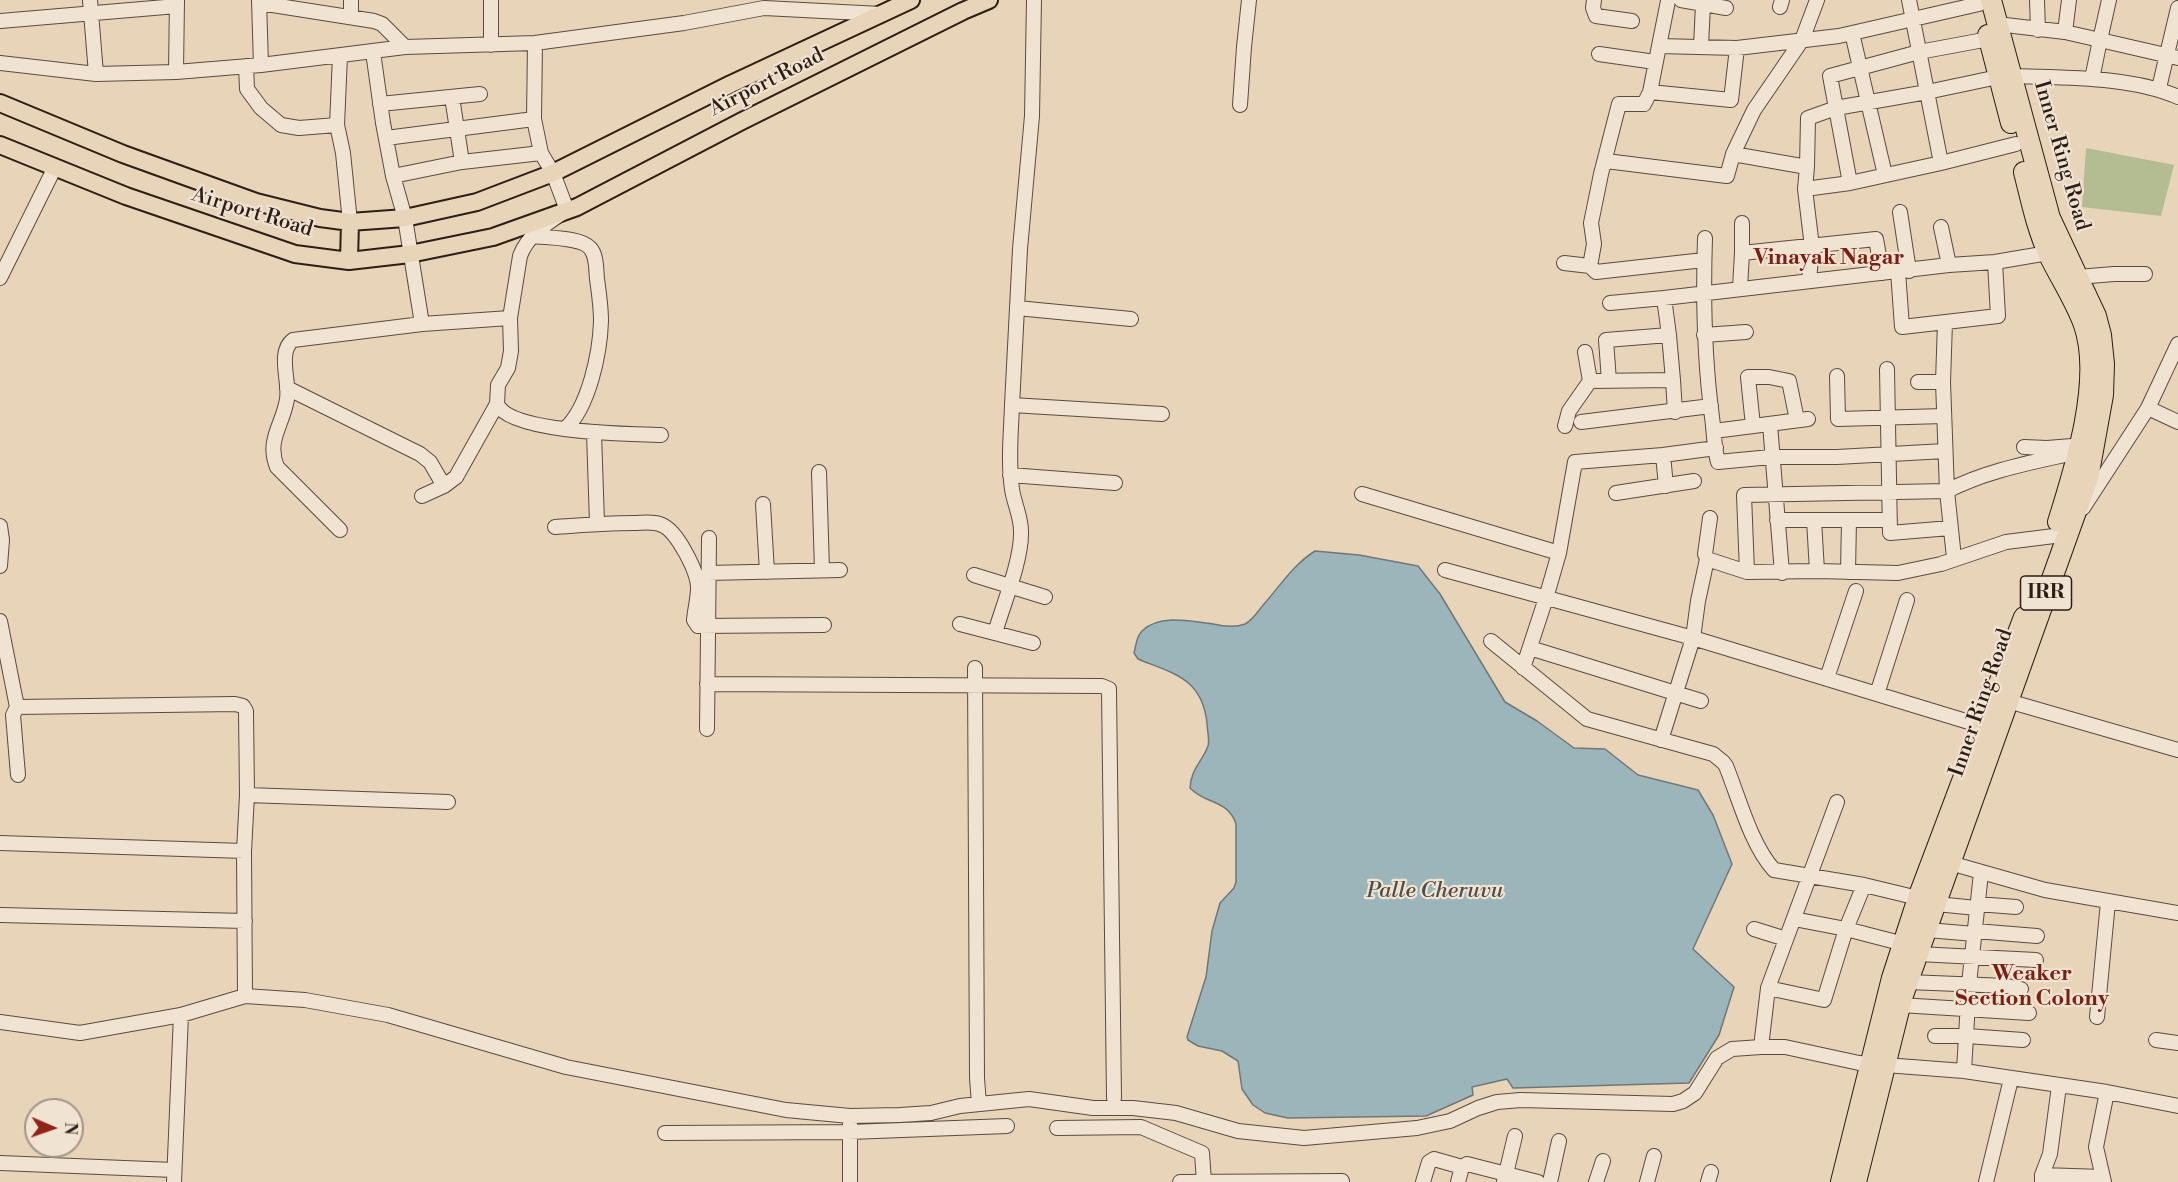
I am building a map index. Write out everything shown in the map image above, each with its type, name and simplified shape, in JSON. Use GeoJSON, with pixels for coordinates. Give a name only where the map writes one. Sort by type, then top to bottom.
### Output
{"type":"FeatureCollection","features":[{"type":"Feature","properties":{"kind":"highway","name":"Inner Ring Road"},"geometry":{"type":"LineString","coordinates":[[1856,1182],[1892,978],[1926,930],[1927,902],[1950,863],[2008,701],[2061,534],[2089,390],[2088,341],[2083,324],[2048,253],[2023,123],[2005,76],[1983,1]]}},
{"type":"Feature","properties":{"kind":"highway","name":"Inner Ring Road"},"geometry":{"type":"LineString","coordinates":[[1841,1182],[1877,1064],[1908,982],[1911,949],[1982,726],[2061,534],[2088,478],[2103,395],[2102,335],[2096,316],[2050,218],[2038,202],[2016,144],[2005,76]]}},
{"type":"Feature","properties":{"kind":"main road","name":"Airport Road"},"geometry":{"type":"LineString","coordinates":[[0,103],[123,154],[256,202],[320,218],[350,222],[405,218],[477,202],[553,173],[731,84],[911,0]]}},
{"type":"Feature","properties":{"kind":"main road","name":"Airport Road"},"geometry":{"type":"LineString","coordinates":[[0,145],[126,196],[295,254],[349,261],[410,254],[493,237],[577,207],[751,116],[989,0]]}},
{"type":"Feature","properties":{"kind":"main road"},"geometry":{"type":"LineString","coordinates":[[349,261],[350,222]]}},
{"type":"Feature","properties":{"kind":"street"},"geometry":{"type":"LineString","coordinates":[[351,0],[351,17]]}},
{"type":"Feature","properties":{"kind":"street"},"geometry":{"type":"LineString","coordinates":[[491,0],[491,45]]}},
{"type":"Feature","properties":{"kind":"street"},"geometry":{"type":"LineString","coordinates":[[995,633],[1022,533],[1010,475],[1020,249],[1032,116],[1034,0]]}},
{"type":"Feature","properties":{"kind":"street"},"geometry":{"type":"LineString","coordinates":[[1240,105],[1250,0]]}},
{"type":"Feature","properties":{"kind":"street"},"geometry":{"type":"LineString","coordinates":[[1594,0],[1593,8],[1596,16],[1632,21]]}},
{"type":"Feature","properties":{"kind":"street"},"geometry":{"type":"LineString","coordinates":[[1590,266],[1594,244],[1591,224],[1619,104],[1644,104],[1650,92],[1666,0],[1681,0],[1726,8]]}},
{"type":"Feature","properties":{"kind":"street"},"geometry":{"type":"LineString","coordinates":[[1606,161],[1727,176],[1733,154],[1754,110],[1802,40],[1817,0]]}},
{"type":"Feature","properties":{"kind":"street"},"geometry":{"type":"LineString","coordinates":[[1909,0],[1941,163]]}},
{"type":"Feature","properties":{"kind":"street"},"geometry":{"type":"LineString","coordinates":[[2037,0],[2038,30]]}},
{"type":"Feature","properties":{"kind":"street"},"geometry":{"type":"LineString","coordinates":[[2065,32],[2069,0]]}},
{"type":"Feature","properties":{"kind":"street"},"geometry":{"type":"LineString","coordinates":[[2092,79],[2109,0]]}},
{"type":"Feature","properties":{"kind":"street"},"geometry":{"type":"LineString","coordinates":[[1659,46],[1737,48],[1802,40],[1852,33],[1913,20],[1983,1]]}},
{"type":"Feature","properties":{"kind":"street"},"geometry":{"type":"LineString","coordinates":[[261,65],[260,2],[382,24],[405,47]]}},
{"type":"Feature","properties":{"kind":"street"},"geometry":{"type":"LineString","coordinates":[[0,21],[91,7],[177,3],[176,72]]}},
{"type":"Feature","properties":{"kind":"street"},"geometry":{"type":"LineString","coordinates":[[1701,46],[1703,4]]}},
{"type":"Feature","properties":{"kind":"street","name":"Airport Road"},"geometry":{"type":"LineString","coordinates":[[0,63],[96,74],[176,72],[261,65],[405,47],[535,43],[684,23],[764,8],[850,6],[881,14]]}},
{"type":"Feature","properties":{"kind":"street"},"geometry":{"type":"LineString","coordinates":[[91,7],[96,74]]}},
{"type":"Feature","properties":{"kind":"street"},"geometry":{"type":"LineString","coordinates":[[2159,88],[2173,57],[2178,8]]}},
{"type":"Feature","properties":{"kind":"street"},"geometry":{"type":"LineString","coordinates":[[1850,183],[1830,76],[1993,32],[2038,30],[2065,32],[2173,57]]}},
{"type":"Feature","properties":{"kind":"street"},"geometry":{"type":"LineString","coordinates":[[1852,33],[1885,175]]}},
{"type":"Feature","properties":{"kind":"street"},"geometry":{"type":"LineString","coordinates":[[422,496],[444,486],[456,477],[497,404],[498,385],[508,368],[511,351],[510,318],[520,256],[532,236],[567,210],[553,173],[541,153],[534,119],[535,43]]}},
{"type":"Feature","properties":{"kind":"street"},"geometry":{"type":"LineString","coordinates":[[1650,92],[1731,100],[1737,48]]}},
{"type":"Feature","properties":{"kind":"street"},"geometry":{"type":"LineString","coordinates":[[373,52],[386,138],[393,176],[405,218],[422,324]]}},
{"type":"Feature","properties":{"kind":"street"},"geometry":{"type":"LineString","coordinates":[[1599,54],[1655,62]]}},
{"type":"Feature","properties":{"kind":"street"},"geometry":{"type":"LineString","coordinates":[[340,56],[338,125],[344,153],[350,222]]}},
{"type":"Feature","properties":{"kind":"street"},"geometry":{"type":"LineString","coordinates":[[246,66],[247,89],[261,108],[281,125],[299,128],[338,125]]}},
{"type":"Feature","properties":{"kind":"street"},"geometry":{"type":"LineString","coordinates":[[1809,281],[1812,247],[1805,189],[1808,167],[1808,118],[1836,108],[2005,76],[2092,79],[2159,88],[2178,97]]}},
{"type":"Feature","properties":{"kind":"street"},"geometry":{"type":"LineString","coordinates":[[380,104],[480,94]]}},
{"type":"Feature","properties":{"kind":"street"},"geometry":{"type":"LineString","coordinates":[[452,97],[462,162]]}},
{"type":"Feature","properties":{"kind":"street"},"geometry":{"type":"LineString","coordinates":[[386,138],[534,119]]}},
{"type":"Feature","properties":{"kind":"street"},"geometry":{"type":"LineString","coordinates":[[1805,189],[1850,183],[2016,144]]}},
{"type":"Feature","properties":{"kind":"street"},"geometry":{"type":"LineString","coordinates":[[393,176],[462,162],[541,153]]}},
{"type":"Feature","properties":{"kind":"street"},"geometry":{"type":"LineString","coordinates":[[1733,154],[1808,167]]}},
{"type":"Feature","properties":{"kind":"street"},"geometry":{"type":"LineString","coordinates":[[0,278],[54,167]]}},
{"type":"Feature","properties":{"kind":"street"},"geometry":{"type":"LineString","coordinates":[[1900,212],[1903,271],[1902,327],[1998,316],[1995,262]]}},
{"type":"Feature","properties":{"kind":"street"},"geometry":{"type":"LineString","coordinates":[[1740,288],[1742,223]]}},
{"type":"Feature","properties":{"kind":"street"},"geometry":{"type":"LineString","coordinates":[[1941,227],[1949,265]]}},
{"type":"Feature","properties":{"kind":"street"},"geometry":{"type":"LineString","coordinates":[[532,236],[580,241],[590,248],[595,259],[601,320],[598,350],[588,391],[572,422],[565,429]]}},
{"type":"Feature","properties":{"kind":"street"},"geometry":{"type":"LineString","coordinates":[[1705,238],[1704,335],[1717,460],[1721,463],[1771,457],[1837,457],[1946,451]]}},
{"type":"Feature","properties":{"kind":"street"},"geometry":{"type":"LineString","coordinates":[[1742,253],[1812,247],[1876,238],[1882,273]]}},
{"type":"Feature","properties":{"kind":"street"},"geometry":{"type":"LineString","coordinates":[[1610,303],[1949,265],[1995,262],[2048,253]]}},
{"type":"Feature","properties":{"kind":"street"},"geometry":{"type":"LineString","coordinates":[[1564,263],[1590,266],[1596,272],[1704,260]]}},
{"type":"Feature","properties":{"kind":"street"},"geometry":{"type":"LineString","coordinates":[[2077,277],[2145,274]]}},
{"type":"Feature","properties":{"kind":"street"},"geometry":{"type":"LineString","coordinates":[[1664,298],[1675,411]]}},
{"type":"Feature","properties":{"kind":"street"},"geometry":{"type":"LineString","coordinates":[[1017,308],[1131,319]]}},
{"type":"Feature","properties":{"kind":"street"},"geometry":{"type":"LineString","coordinates":[[340,530],[277,467],[273,458],[272,448],[287,398],[285,354],[289,343],[293,340],[422,324],[510,318]]}},
{"type":"Feature","properties":{"kind":"street"},"geometry":{"type":"LineString","coordinates":[[1945,322],[1944,416],[1947,491],[1954,558]]}},
{"type":"Feature","properties":{"kind":"street"},"geometry":{"type":"LineString","coordinates":[[1704,335],[1746,332]]}},
{"type":"Feature","properties":{"kind":"street"},"geometry":{"type":"LineString","coordinates":[[1609,381],[1606,339],[1669,335]]}},
{"type":"Feature","properties":{"kind":"street"},"geometry":{"type":"LineString","coordinates":[[1707,559],[1747,572],[1898,573],[1941,564],[2006,542],[2061,534],[2148,408],[2178,344]]}},
{"type":"Feature","properties":{"kind":"street"},"geometry":{"type":"LineString","coordinates":[[1565,426],[1569,411],[1590,381],[1585,352]]}},
{"type":"Feature","properties":{"kind":"street"},"geometry":{"type":"LineString","coordinates":[[1887,369],[1890,533],[1950,528]]}},
{"type":"Feature","properties":{"kind":"street"},"geometry":{"type":"LineString","coordinates":[[1837,376],[1838,419],[1944,416]]}},
{"type":"Feature","properties":{"kind":"street"},"geometry":{"type":"LineString","coordinates":[[1714,431],[1803,420],[1789,381],[1769,377],[1748,377],[1753,426]]}},
{"type":"Feature","properties":{"kind":"street"},"geometry":{"type":"LineString","coordinates":[[1590,381],[1673,380]]}},
{"type":"Feature","properties":{"kind":"street"},"geometry":{"type":"LineString","coordinates":[[1918,382],[1943,382]]}},
{"type":"Feature","properties":{"kind":"street"},"geometry":{"type":"LineString","coordinates":[[288,388],[420,454],[430,462],[444,486]]}},
{"type":"Feature","properties":{"kind":"street"},"geometry":{"type":"LineString","coordinates":[[497,404],[502,412],[531,423],[594,433],[661,435]]}},
{"type":"Feature","properties":{"kind":"street"},"geometry":{"type":"LineString","coordinates":[[1012,405],[1162,414]]}},
{"type":"Feature","properties":{"kind":"street"},"geometry":{"type":"LineString","coordinates":[[1581,422],[1711,406]]}},
{"type":"Feature","properties":{"kind":"street"},"geometry":{"type":"LineString","coordinates":[[2148,408],[2178,422]]}},
{"type":"Feature","properties":{"kind":"street"},"geometry":{"type":"LineString","coordinates":[[1770,424],[1782,573]]}},
{"type":"Feature","properties":{"kind":"street"},"geometry":{"type":"LineString","coordinates":[[594,433],[597,524]]}},
{"type":"Feature","properties":{"kind":"street"},"geometry":{"type":"LineString","coordinates":[[2024,447],[2079,448]]}},
{"type":"Feature","properties":{"kind":"street"},"geometry":{"type":"LineString","coordinates":[[1523,668],[1559,553],[1575,462],[1716,448]]}},
{"type":"Feature","properties":{"kind":"street"},"geometry":{"type":"LineString","coordinates":[[1747,572],[1743,495],[1889,490],[1947,491],[1962,483],[2079,448]]}},
{"type":"Feature","properties":{"kind":"street"},"geometry":{"type":"LineString","coordinates":[[1663,455],[1666,486]]}},
{"type":"Feature","properties":{"kind":"street"},"geometry":{"type":"LineString","coordinates":[[819,472],[822,570]]}},
{"type":"Feature","properties":{"kind":"street"},"geometry":{"type":"LineString","coordinates":[[1010,475],[1115,483]]}},
{"type":"Feature","properties":{"kind":"street"},"geometry":{"type":"LineString","coordinates":[[1616,493],[1694,481]]}},
{"type":"Feature","properties":{"kind":"street"},"geometry":{"type":"LineString","coordinates":[[1362,494],[1559,553]]}},
{"type":"Feature","properties":{"kind":"street"},"geometry":{"type":"LineString","coordinates":[[763,504],[767,572]]}},
{"type":"Feature","properties":{"kind":"street"},"geometry":{"type":"LineString","coordinates":[[1661,740],[1693,638],[1707,559],[1705,555],[1710,518]]}},
{"type":"Feature","properties":{"kind":"street"},"geometry":{"type":"LineString","coordinates":[[1777,520],[1890,520]]}},
{"type":"Feature","properties":{"kind":"street"},"geometry":{"type":"LineString","coordinates":[[1814,520],[1817,571]]}},
{"type":"Feature","properties":{"kind":"street"},"geometry":{"type":"LineString","coordinates":[[1848,572],[1849,520]]}},
{"type":"Feature","properties":{"kind":"street"},"geometry":{"type":"LineString","coordinates":[[555,526],[653,523],[662,525],[671,531],[689,560],[697,581],[694,623],[698,626],[824,625]]}},
{"type":"Feature","properties":{"kind":"street"},"geometry":{"type":"LineString","coordinates":[[0,526],[2,540],[0,566]]}},
{"type":"Feature","properties":{"kind":"street"},"geometry":{"type":"LineString","coordinates":[[707,729],[709,538]]}},
{"type":"Feature","properties":{"kind":"street"},"geometry":{"type":"LineString","coordinates":[[708,573],[840,570]]}},
{"type":"Feature","properties":{"kind":"street"},"geometry":{"type":"LineString","coordinates":[[1445,570],[1693,638],[1982,726]]}},
{"type":"Feature","properties":{"kind":"street"},"geometry":{"type":"LineString","coordinates":[[974,575],[1045,597]]}},
{"type":"Feature","properties":{"kind":"street"},"geometry":{"type":"LineString","coordinates":[[1827,678],[1856,591]]}},
{"type":"Feature","properties":{"kind":"street"},"geometry":{"type":"LineString","coordinates":[[1876,694],[1907,600]]}},
{"type":"Feature","properties":{"kind":"street"},"geometry":{"type":"LineString","coordinates":[[0,621],[17,707],[13,715],[18,775]]}},
{"type":"Feature","properties":{"kind":"street"},"geometry":{"type":"LineString","coordinates":[[960,624],[1033,643]]}},
{"type":"Feature","properties":{"kind":"street"},"geometry":{"type":"LineString","coordinates":[[1491,641],[1587,719],[1719,757],[1726,766],[1753,834],[1774,870],[1864,885],[1927,902],[2016,907]]}},
{"type":"Feature","properties":{"kind":"street"},"geometry":{"type":"LineString","coordinates":[[1530,648],[1701,701]]}},
{"type":"Feature","properties":{"kind":"street"},"geometry":{"type":"LineString","coordinates":[[975,668],[976,1067],[979,1104]]}},
{"type":"Feature","properties":{"kind":"street"},"geometry":{"type":"LineString","coordinates":[[707,684],[975,684],[1106,687],[1109,692],[1114,1098]]}},
{"type":"Feature","properties":{"kind":"street"},"geometry":{"type":"LineString","coordinates":[[2008,701],[2178,750]]}},
{"type":"Feature","properties":{"kind":"street"},"geometry":{"type":"LineString","coordinates":[[17,707],[223,704],[243,706],[246,711],[247,795],[244,851],[246,996]]}},
{"type":"Feature","properties":{"kind":"street"},"geometry":{"type":"LineString","coordinates":[[247,795],[448,802]]}},
{"type":"Feature","properties":{"kind":"street"},"geometry":{"type":"LineString","coordinates":[[1761,1047],[1768,988],[1838,802]]}},
{"type":"Feature","properties":{"kind":"street"},"geometry":{"type":"LineString","coordinates":[[0,843],[244,851]]}},
{"type":"Feature","properties":{"kind":"street"},"geometry":{"type":"LineString","coordinates":[[1950,863],[2045,890],[2178,913]]}},
{"type":"Feature","properties":{"kind":"street"},"geometry":{"type":"LineString","coordinates":[[1964,1071],[1969,984],[1974,956],[1981,873]]}},
{"type":"Feature","properties":{"kind":"street"},"geometry":{"type":"LineString","coordinates":[[1768,988],[1824,1000],[1846,929],[1864,885]]}},
{"type":"Feature","properties":{"kind":"street"},"geometry":{"type":"LineString","coordinates":[[2097,1017],[2108,902]]}},
{"type":"Feature","properties":{"kind":"street"},"geometry":{"type":"LineString","coordinates":[[0,915],[245,921]]}},
{"type":"Feature","properties":{"kind":"street"},"geometry":{"type":"LineString","coordinates":[[1794,919],[1846,929],[1911,949],[2036,960]]}},
{"type":"Feature","properties":{"kind":"street"},"geometry":{"type":"LineString","coordinates":[[1754,929],[1786,939]]}},
{"type":"Feature","properties":{"kind":"street"},"geometry":{"type":"LineString","coordinates":[[1926,930],[2037,936]]}},
{"type":"Feature","properties":{"kind":"street"},"geometry":{"type":"LineString","coordinates":[[1908,982],[2021,989]]}},
{"type":"Feature","properties":{"kind":"street"},"geometry":{"type":"LineString","coordinates":[[0,1022],[80,1033],[181,1015],[255,995],[305,1000],[388,1016],[597,1074],[786,1110],[850,1116],[932,1113],[979,1104],[1029,1099],[1093,1108],[1162,1111],[1238,1131],[1304,1138],[1417,1128],[1450,1121],[1497,1102],[1521,1100],[1672,1104],[1683,1101],[1695,1093],[1717,1058],[1732,1049],[1761,1047],[1785,1047],[1877,1064],[1964,1071],[2107,1092],[2178,1106]]}},
{"type":"Feature","properties":{"kind":"street"},"geometry":{"type":"LineString","coordinates":[[1900,1005],[2029,1013]]}},
{"type":"Feature","properties":{"kind":"street"},"geometry":{"type":"LineString","coordinates":[[0,1163],[174,1176],[181,1015]]}},
{"type":"Feature","properties":{"kind":"street"},"geometry":{"type":"LineString","coordinates":[[1935,1036],[2024,1040]]}},
{"type":"Feature","properties":{"kind":"street"},"geometry":{"type":"LineString","coordinates":[[2157,1040],[2178,1043]]}},
{"type":"Feature","properties":{"kind":"street"},"geometry":{"type":"LineString","coordinates":[[1986,1182],[2011,1079]]}},
{"type":"Feature","properties":{"kind":"street"},"geometry":{"type":"LineString","coordinates":[[2059,1086],[2050,1154],[2042,1179],[2103,1180],[2096,1147],[2107,1092]]}},
{"type":"Feature","properties":{"kind":"street"},"geometry":{"type":"LineString","coordinates":[[850,1116],[850,1182]]}},
{"type":"Feature","properties":{"kind":"street"},"geometry":{"type":"LineString","coordinates":[[665,1133],[850,1132],[1007,1126]]}},
{"type":"Feature","properties":{"kind":"street"},"geometry":{"type":"LineString","coordinates":[[1057,1128],[1141,1127],[1202,1153],[1204,1182]]}},
{"type":"Feature","properties":{"kind":"street"},"geometry":{"type":"LineString","coordinates":[[1505,1178],[1515,1136]]}},
{"type":"Feature","properties":{"kind":"street"},"geometry":{"type":"LineString","coordinates":[[1550,1182],[1559,1141]]}},
{"type":"Feature","properties":{"kind":"street"},"geometry":{"type":"LineString","coordinates":[[1647,1182],[1654,1156]]}},
{"type":"Feature","properties":{"kind":"street"},"geometry":{"type":"LineString","coordinates":[[1423,1182],[1429,1162],[1434,1159],[1462,1167]]}},
{"type":"Feature","properties":{"kind":"street"},"geometry":{"type":"LineString","coordinates":[[1596,1182],[1602,1161]]}},
{"type":"Feature","properties":{"kind":"street"},"geometry":{"type":"LineString","coordinates":[[1458,1182],[1462,1167],[1467,1164],[1505,1178],[1538,1182]]}},
{"type":"Feature","properties":{"kind":"street"},"geometry":{"type":"LineString","coordinates":[[1180,1182],[1342,1181]]}},
{"type":"Feature","properties":{"kind":"green space"},"geometry":{"type":"Polygon","coordinates":[[[2086,148],[2174,165],[2161,216],[2082,207],[2086,148]]]}},
{"type":"Feature","properties":{"kind":"water","name":"Palle Cheruvu"},"geometry":{"type":"Polygon","coordinates":[[[1315,551],[1359,555],[1418,566],[1440,594],[1505,702],[1537,721],[1574,748],[1605,749],[1638,775],[1698,790],[1713,815],[1732,864],[1693,949],[1734,987],[1719,1035],[1689,1083],[1513,1088],[1507,1079],[1472,1087],[1473,1095],[1426,1116],[1288,1118],[1265,1113],[1253,1105],[1242,1089],[1238,1061],[1222,1051],[1198,1046],[1188,1040],[1206,977],[1212,931],[1220,903],[1234,888],[1236,882],[1236,824],[1228,810],[1190,788],[1192,776],[1209,744],[1204,708],[1199,696],[1184,680],[1138,659],[1134,653],[1136,642],[1142,631],[1157,622],[1185,620],[1229,626],[1248,623],[1294,569],[1315,551]]]}},
{"type":"Feature","properties":{"kind":"district","name":"Vinayak Nagar"},"geometry":{"type":"Point","coordinates":[1829,259]}},
{"type":"Feature","properties":{"kind":"district","name":"Weaker Section Colony"},"geometry":{"type":"Point","coordinates":[2032,988]}}]}
